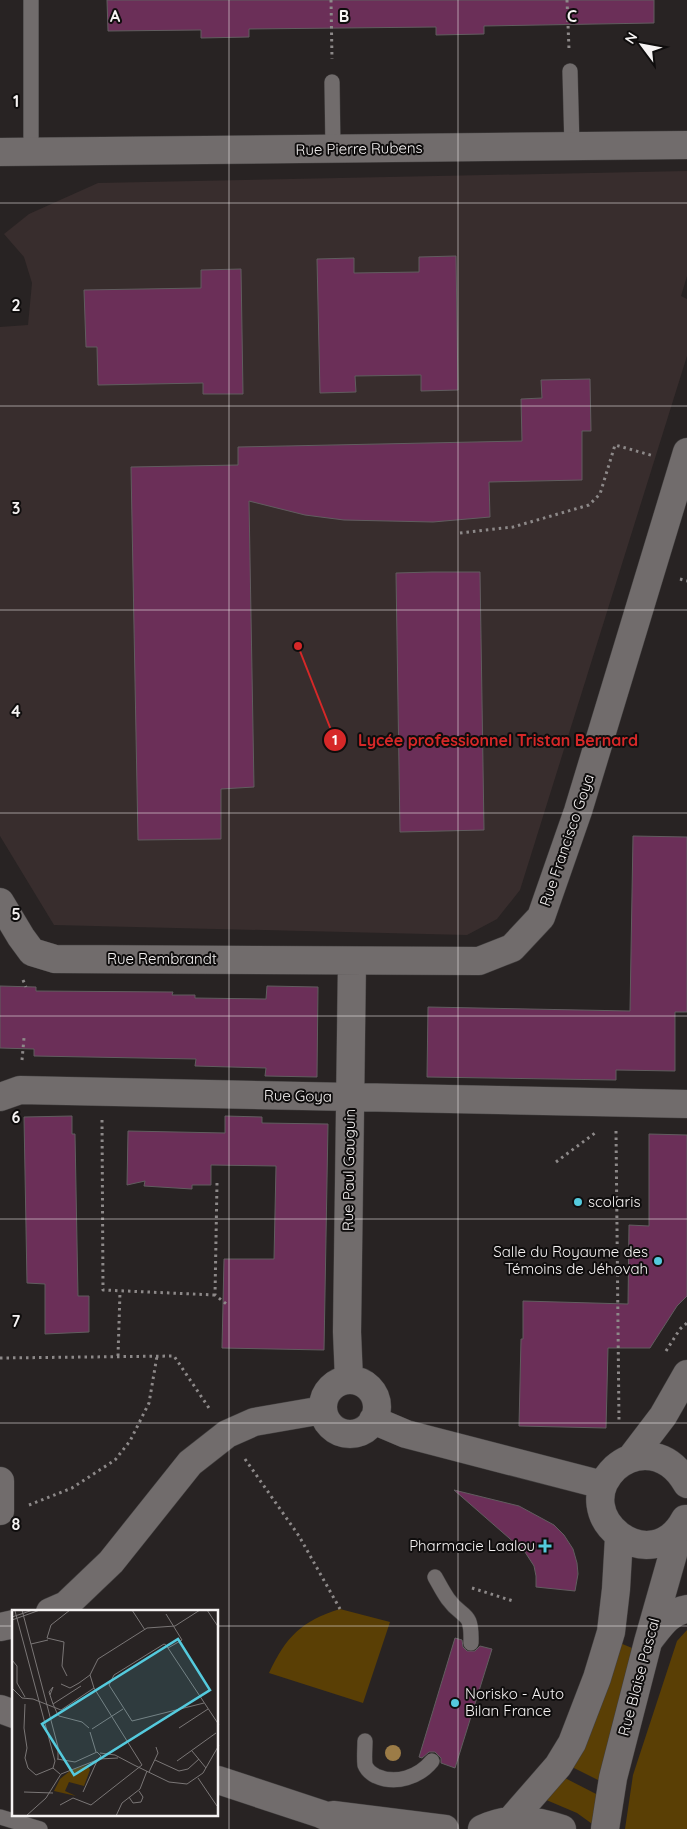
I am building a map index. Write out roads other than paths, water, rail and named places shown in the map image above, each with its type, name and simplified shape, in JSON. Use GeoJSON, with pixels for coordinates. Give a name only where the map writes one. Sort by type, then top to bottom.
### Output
{"type":"FeatureCollection","features":[{"type":"Feature","properties":{"kind":"street","name":"Rue Pierre Rubens"},"geometry":{"type":"LineString","coordinates":[[0,152],[687,145]]}},
{"type":"Feature","properties":{"kind":"street","name":"Rue Francisco Goya"},"geometry":{"type":"LineString","coordinates":[[352,961],[479,961],[512,948],[541,917],[578,810],[685,458]]}},
{"type":"Feature","properties":{"kind":"street","name":"Rue Rembrandt"},"geometry":{"type":"LineString","coordinates":[[0,902],[32,952],[55,959],[352,961]]}},
{"type":"Feature","properties":{"kind":"street","name":"Rue Paul Gauguin"},"geometry":{"type":"LineString","coordinates":[[349,1380],[347,1332],[352,961]]}},
{"type":"Feature","properties":{"kind":"street","name":"Rue Goya"},"geometry":{"type":"LineString","coordinates":[[0,1097],[20,1090],[349,1097],[616,1110],[687,1104]]}},
{"type":"Feature","properties":{"kind":"street"},"geometry":{"type":"LineString","coordinates":[[684,1521],[672,1537],[659,1543],[646,1545],[631,1543],[619,1537],[609,1527],[602,1514],[600,1500],[618,1469],[663,1416],[687,1374]]}},
{"type":"Feature","properties":{"kind":"street"},"geometry":{"type":"LineString","coordinates":[[349,1380],[364,1384],[374,1397],[376,1404],[373,1420],[368,1427],[361,1431],[344,1433],[330,1425],[325,1418],[324,1410],[327,1393],[333,1386],[349,1380]]}},
{"type":"Feature","properties":{"kind":"street"},"geometry":{"type":"LineString","coordinates":[[55,1610],[66,1605],[111,1562],[190,1463],[227,1434],[254,1422],[324,1410]]}},
{"type":"Feature","properties":{"kind":"street"},"geometry":{"type":"LineString","coordinates":[[373,1420],[406,1434],[618,1469],[645,1456],[658,1457],[671,1464],[681,1473],[687,1484]]}},
{"type":"Feature","properties":{"kind":"street","name":"Rue Blaise Pascal"},"geometry":{"type":"LineString","coordinates":[[605,1829],[613,1778],[648,1642],[684,1521]]}},
{"type":"Feature","properties":{"kind":"street"},"geometry":{"type":"LineString","coordinates":[[511,1820],[558,1766],[572,1743],[597,1678],[611,1632],[619,1537]]}},
{"type":"Feature","properties":{"kind":"street"},"geometry":{"type":"LineString","coordinates":[[648,1642],[666,1618],[680,1610],[687,1609]]}},
{"type":"Feature","properties":{"kind":"street"},"geometry":{"type":"LineString","coordinates":[[0,1709],[12,1713]]}},
{"type":"Feature","properties":{"kind":"street"},"geometry":{"type":"LineString","coordinates":[[219,1780],[321,1814],[353,1829]]}},
{"type":"Feature","properties":{"kind":"street"},"geometry":{"type":"LineString","coordinates":[[321,1814],[445,1829]]}},
{"type":"Feature","properties":{"kind":"street"},"geometry":{"type":"LineString","coordinates":[[482,1829],[492,1824],[511,1820],[536,1821],[562,1829]]}},
{"type":"Feature","properties":{"kind":"lane"},"geometry":{"type":"LineString","coordinates":[[31,0],[31,152]]}},
{"type":"Feature","properties":{"kind":"lane"},"geometry":{"type":"LineString","coordinates":[[570,71],[572,147]]}},
{"type":"Feature","properties":{"kind":"lane"},"geometry":{"type":"LineString","coordinates":[[332,82],[334,150]]}},
{"type":"Feature","properties":{"kind":"lane"},"geometry":{"type":"LineString","coordinates":[[436,1577],[448,1600],[464,1613],[471,1624],[471,1643]]}},
{"type":"Feature","properties":{"kind":"lane"},"geometry":{"type":"LineString","coordinates":[[365,1741],[366,1766],[372,1774],[386,1780],[400,1781],[427,1767],[432,1761]]}},
{"type":"Feature","properties":{"kind":"lane"},"geometry":{"type":"LineString","coordinates":[[0,1817],[40,1829]]}},
{"type":"Feature","properties":{"kind":"place","name":"Lycée professionnel Tristan Bernard"},"geometry":{"type":"Point","coordinates":[298,646]}},
{"type":"Feature","properties":{"kind":"place","name":"scolaris"},"geometry":{"type":"Point","coordinates":[578,1202]}},
{"type":"Feature","properties":{"kind":"place","name":"Salle du Royaume des Témoins de Jéhovah"},"geometry":{"type":"Point","coordinates":[658,1261]}},
{"type":"Feature","properties":{"kind":"place","name":"Pharmacie Laalou"},"geometry":{"type":"Point","coordinates":[545,1546]}},
{"type":"Feature","properties":{"kind":"place","name":"Norisko - Auto Bilan France"},"geometry":{"type":"Point","coordinates":[455,1703]}}]}
